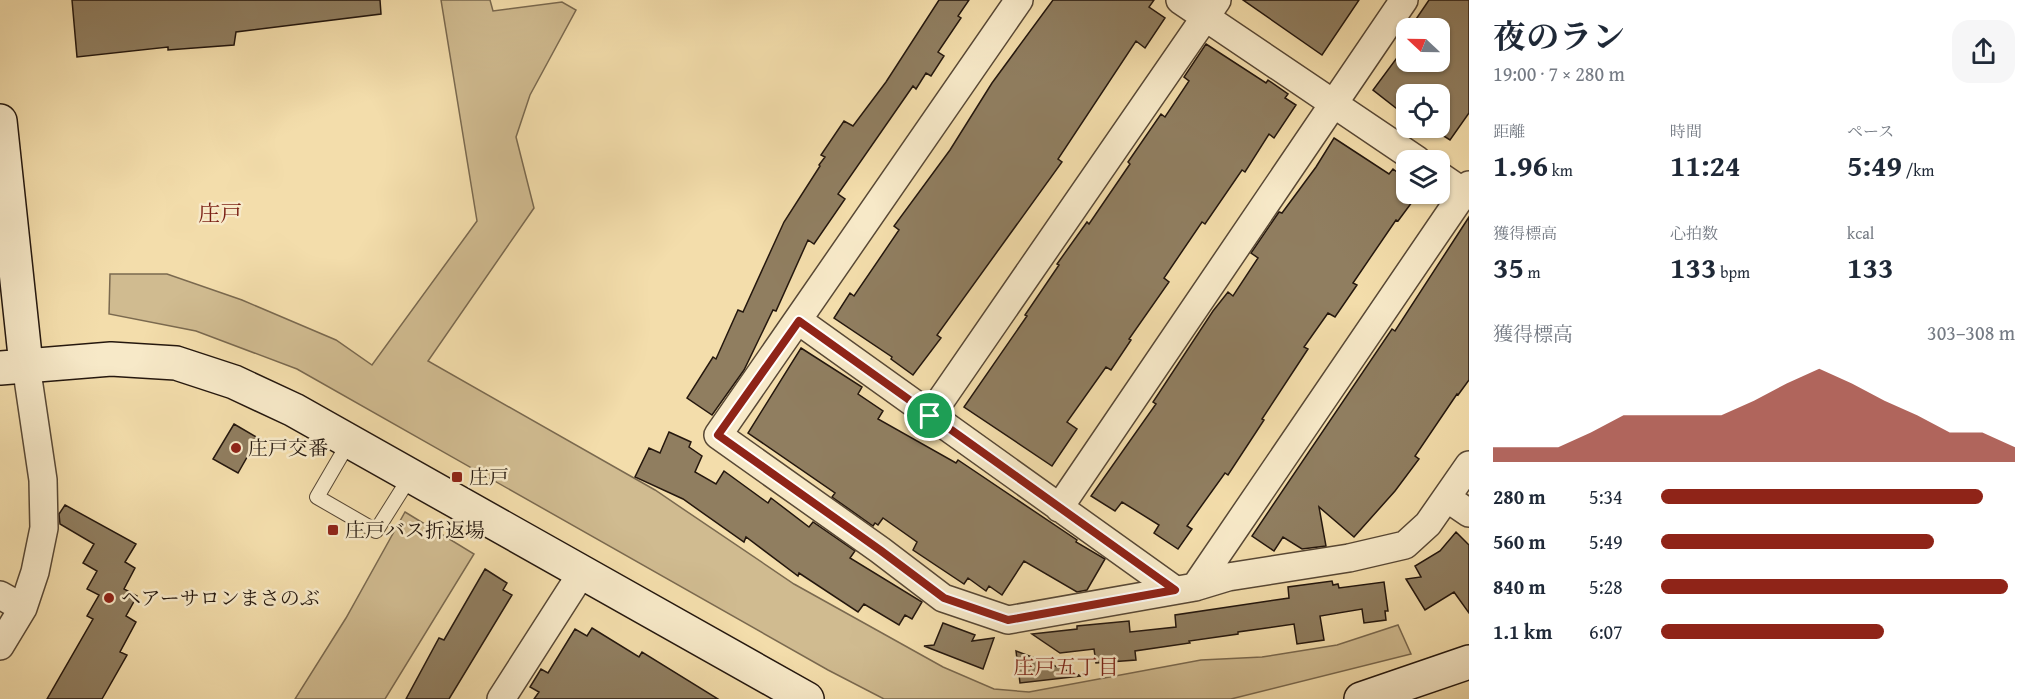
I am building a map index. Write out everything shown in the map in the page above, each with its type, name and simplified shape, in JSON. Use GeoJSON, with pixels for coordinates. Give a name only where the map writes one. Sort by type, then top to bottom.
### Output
{"type":"FeatureCollection","features":[{"type":"Feature","properties":{"kind":"street"},"geometry":{"type":"LineString","coordinates":[[1019,0],[718,435],[944,598],[1008,620],[1185,588],[1228,577],[1349,558],[1405,545],[1428,524],[1469,465]]}},
{"type":"Feature","properties":{"kind":"street"},"geometry":{"type":"LineString","coordinates":[[1180,0],[1211,9],[1334,104],[1402,150]]}},
{"type":"Feature","properties":{"kind":"street"},"geometry":{"type":"LineString","coordinates":[[1059,508],[1404,0]]}},
{"type":"Feature","properties":{"kind":"street"},"geometry":{"type":"LineString","coordinates":[[930,416],[1211,9]]}},
{"type":"Feature","properties":{"kind":"street"},"geometry":{"type":"LineString","coordinates":[[0,121],[13,367],[43,480],[44,528],[35,572],[11,602],[0,646]]}},
{"type":"Feature","properties":{"kind":"street"},"geometry":{"type":"LineString","coordinates":[[1185,588],[1467,191],[1450,182]]}},
{"type":"Feature","properties":{"kind":"street"},"geometry":{"type":"LineString","coordinates":[[799,321],[1059,508],[1185,588]]}},
{"type":"Feature","properties":{"kind":"street"},"geometry":{"type":"LineString","coordinates":[[13,367],[111,359],[176,363],[234,382],[294,410],[807,699]]}},
{"type":"Feature","properties":{"kind":"street"},"geometry":{"type":"LineString","coordinates":[[1447,498],[1469,513]]}},
{"type":"Feature","properties":{"kind":"street"},"geometry":{"type":"LineString","coordinates":[[503,698],[583,571]]}},
{"type":"Feature","properties":{"kind":"street"},"geometry":{"type":"LineString","coordinates":[[1364,699],[1469,662]]}},
{"type":"Feature","properties":{"kind":"lane"},"geometry":{"type":"LineString","coordinates":[[349,442],[317,497],[376,531],[410,477]]}},
{"type":"Feature","properties":{"kind":"shaded area"},"geometry":{"type":"Polygon","coordinates":[[[441,0],[490,0],[493,11],[562,2],[576,10],[530,95],[516,137],[534,208],[428,361],[655,490],[794,584],[943,667],[994,689],[1029,692],[1201,660],[1262,657],[1337,645],[1398,625],[1411,654],[1231,699],[884,699],[828,670],[297,369],[196,331],[109,314],[110,274],[167,274],[242,300],[336,340],[372,365],[477,221],[441,0]]]}},
{"type":"Feature","properties":{"kind":"shaded area"},"geometry":{"type":"Polygon","coordinates":[[[405,512],[474,554],[385,699],[295,699],[346,618],[405,512]]]}},
{"type":"Feature","properties":{"kind":"building"},"geometry":{"type":"Polygon","coordinates":[[[72,0],[380,0],[381,14],[236,32],[234,45],[168,50],[168,47],[77,57],[72,0]]]}},
{"type":"Feature","properties":{"kind":"building"},"geometry":{"type":"Polygon","coordinates":[[[939,0],[969,0],[958,16],[961,18],[938,52],[944,56],[931,76],[926,73],[916,89],[913,86],[838,194],[845,199],[814,244],[808,240],[776,311],[773,310],[744,370],[712,415],[687,398],[713,357],[716,359],[738,310],[743,312],[784,222],[825,157],[821,155],[844,121],[853,126],[886,82],[939,0]]]}},
{"type":"Feature","properties":{"kind":"building"},"geometry":{"type":"Polygon","coordinates":[[[1053,0],[1154,0],[1149,7],[1165,18],[1145,48],[1136,41],[1058,159],[1062,162],[937,335],[941,338],[913,375],[891,359],[892,357],[834,318],[850,293],[854,296],[899,230],[894,226],[950,150],[992,83],[1053,0]]]}},
{"type":"Feature","properties":{"kind":"building"},"geometry":{"type":"Polygon","coordinates":[[[1243,0],[1359,0],[1322,55],[1243,0]]]}},
{"type":"Feature","properties":{"kind":"building"},"geometry":{"type":"Polygon","coordinates":[[[1429,0],[1469,0],[1469,113],[1450,140],[1447,138],[1450,138],[1450,84],[1396,84],[1396,108],[1373,90],[1396,59],[1396,72],[1450,72],[1450,18],[1417,18],[1429,0]]]}},
{"type":"Feature","properties":{"kind":"building"},"geometry":{"type":"Polygon","coordinates":[[[1206,44],[1266,83],[1268,80],[1288,94],[1285,98],[1296,105],[1274,138],[1269,134],[1245,172],[1242,170],[1205,224],[1202,222],[1164,278],[1169,282],[1129,339],[1131,340],[1111,370],[1106,367],[1067,422],[1077,429],[1052,466],[964,407],[1027,316],[1025,315],[1059,265],[1057,264],[1087,222],[1089,224],[1161,114],[1165,117],[1189,81],[1184,77],[1206,44]]]}},
{"type":"Feature","properties":{"kind":"building"},"geometry":{"type":"Polygon","coordinates":[[[1334,138],[1389,174],[1393,169],[1396,171],[1396,204],[1411,204],[1398,221],[1396,220],[1353,283],[1357,285],[1335,317],[1328,313],[1304,347],[1308,349],[1262,419],[1264,420],[1228,475],[1225,473],[1187,526],[1192,529],[1178,549],[1154,533],[1159,525],[1122,502],[1115,511],[1091,496],[1156,404],[1153,402],[1213,311],[1228,292],[1233,296],[1258,258],[1251,253],[1279,212],[1282,213],[1334,138]]]}},
{"type":"Feature","properties":{"kind":"building"},"geometry":{"type":"Polygon","coordinates":[[[1469,217],[1469,380],[1415,456],[1419,459],[1395,491],[1354,537],[1319,507],[1326,546],[1302,549],[1283,537],[1274,551],[1252,536],[1392,329],[1395,331],[1469,217]]]}},
{"type":"Feature","properties":{"kind":"building"},"geometry":{"type":"Polygon","coordinates":[[[801,348],[862,387],[858,394],[883,411],[878,419],[956,463],[958,460],[1077,540],[1076,542],[1105,559],[1087,590],[1077,592],[1024,561],[1002,595],[989,586],[986,591],[968,578],[964,584],[913,550],[917,542],[883,518],[878,525],[875,523],[873,526],[832,497],[835,493],[748,433],[801,348]]]}},
{"type":"Feature","properties":{"kind":"building","name":"庄戸交番"},"geometry":{"type":"Polygon","coordinates":[[[234,424],[258,438],[238,473],[213,459],[234,424]]]}},
{"type":"Feature","properties":{"kind":"building"},"geometry":{"type":"Polygon","coordinates":[[[669,432],[691,442],[689,447],[702,456],[695,472],[716,484],[724,471],[768,503],[771,498],[809,527],[813,522],[855,551],[850,558],[922,602],[912,619],[905,615],[899,625],[864,604],[858,612],[799,573],[798,576],[746,537],[744,542],[683,499],[635,477],[649,448],[660,453],[669,432]]]}},
{"type":"Feature","properties":{"kind":"building"},"geometry":{"type":"Polygon","coordinates":[[[65,505],[136,544],[125,562],[135,568],[124,589],[137,596],[126,616],[136,622],[120,652],[127,655],[102,699],[47,699],[93,619],[87,616],[99,595],[87,589],[97,571],[83,563],[94,544],[60,524],[59,514],[65,505]]]}},
{"type":"Feature","properties":{"kind":"building"},"geometry":{"type":"Polygon","coordinates":[[[1456,532],[1469,545],[1469,613],[1454,592],[1425,610],[1406,579],[1421,577],[1415,566],[1440,551],[1456,532]]]}},
{"type":"Feature","properties":{"kind":"building"},"geometry":{"type":"Polygon","coordinates":[[[485,569],[507,583],[503,590],[512,595],[449,699],[406,699],[439,638],[444,640],[485,569]]]}},
{"type":"Feature","properties":{"kind":"building"},"geometry":{"type":"Polygon","coordinates":[[[1332,581],[1333,585],[1338,584],[1339,588],[1384,582],[1388,611],[1385,611],[1386,620],[1364,623],[1362,609],[1320,616],[1324,640],[1297,644],[1294,624],[1135,651],[1136,660],[1096,663],[1094,649],[1060,653],[1032,634],[1077,629],[1077,626],[1129,621],[1130,632],[1176,627],[1175,615],[1289,598],[1288,587],[1332,581]]]}},
{"type":"Feature","properties":{"kind":"building"},"geometry":{"type":"Polygon","coordinates":[[[943,623],[975,635],[972,641],[994,638],[983,669],[924,646],[934,645],[943,623]]]}},
{"type":"Feature","properties":{"kind":"building"},"geometry":{"type":"Polygon","coordinates":[[[592,628],[639,657],[642,652],[718,699],[534,699],[539,692],[530,687],[541,669],[548,673],[575,629],[587,636],[592,628]]]}},
{"type":"Feature","properties":{"kind":"building"},"geometry":{"type":"Polygon","coordinates":[[[1016,651],[1037,659],[1081,676],[1020,683],[1016,651]]]}},
{"type":"Feature","properties":{"kind":"place","name":"庄戸交番"},"geometry":{"type":"Point","coordinates":[236,448]}},
{"type":"Feature","properties":{"kind":"place","name":"庄戸"},"geometry":{"type":"Point","coordinates":[457,477]}},
{"type":"Feature","properties":{"kind":"place","name":"庄戸バス折返場"},"geometry":{"type":"Point","coordinates":[333,530]}},
{"type":"Feature","properties":{"kind":"place","name":"ヘアーサロンまさのぶ"},"geometry":{"type":"Point","coordinates":[109,598]}},
{"type":"Feature","properties":{"kind":"district","name":"庄戸"},"geometry":{"type":"Point","coordinates":[220,213]}},
{"type":"Feature","properties":{"kind":"district","name":"庄戸五丁目"},"geometry":{"type":"Point","coordinates":[1066,667]}},
{"type":"Feature","properties":{"kind":"route"},"geometry":{"type":"LineString","coordinates":[[799,321],[930,416],[1175,590],[1008,620],[944,598],[718,435],[799,321]]}}]}
